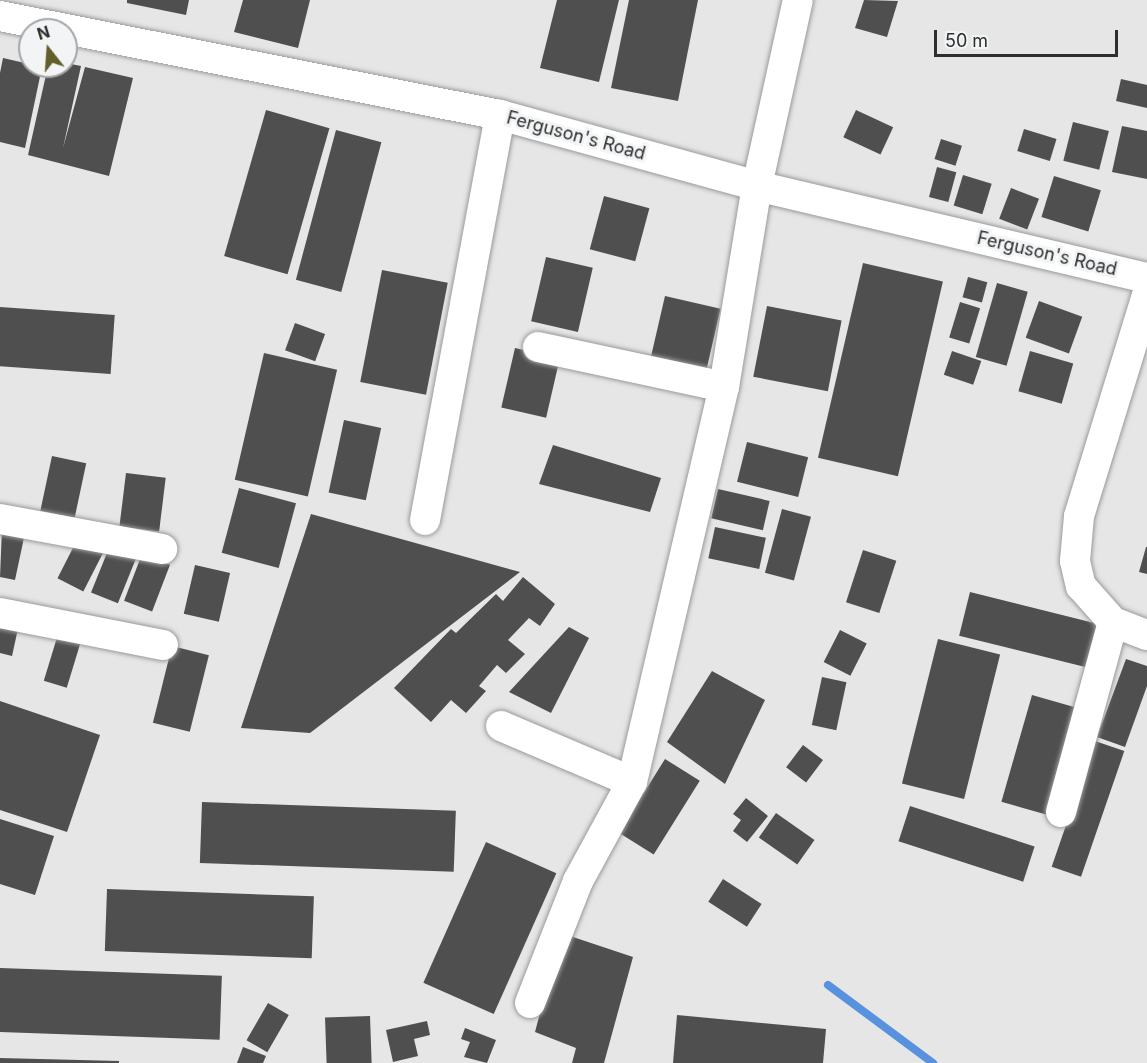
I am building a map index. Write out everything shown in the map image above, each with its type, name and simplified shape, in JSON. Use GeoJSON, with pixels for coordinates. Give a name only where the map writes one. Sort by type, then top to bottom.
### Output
{"type":"FeatureCollection","features":[{"type":"Feature","properties":{"kind":"street"},"geometry":{"type":"LineString","coordinates":[[530,1003],[578,881],[632,782],[724,387],[757,186],[798,0]]}},
{"type":"Feature","properties":{"kind":"street","name":"Ferguson's Road"},"geometry":{"type":"LineString","coordinates":[[0,16],[500,115],[757,186],[1147,278]]}},
{"type":"Feature","properties":{"kind":"street"},"geometry":{"type":"LineString","coordinates":[[425,520],[500,115]]}},
{"type":"Feature","properties":{"kind":"street"},"geometry":{"type":"LineString","coordinates":[[1147,295],[1078,516],[1075,561],[1081,586],[1113,621],[1147,635]]}},
{"type":"Feature","properties":{"kind":"street"},"geometry":{"type":"LineString","coordinates":[[538,348],[724,387]]}},
{"type":"Feature","properties":{"kind":"street"},"geometry":{"type":"LineString","coordinates":[[0,519],[162,549]]}},
{"type":"Feature","properties":{"kind":"street"},"geometry":{"type":"LineString","coordinates":[[0,613],[163,645]]}},
{"type":"Feature","properties":{"kind":"street"},"geometry":{"type":"LineString","coordinates":[[1060,812],[1113,621]]}},
{"type":"Feature","properties":{"kind":"street"},"geometry":{"type":"LineString","coordinates":[[501,726],[632,782]]}},
{"type":"Feature","properties":{"kind":"building"},"geometry":{"type":"Polygon","coordinates":[[[127,0],[189,0],[186,15],[127,3],[127,0]]]}},
{"type":"Feature","properties":{"kind":"building"},"geometry":{"type":"Polygon","coordinates":[[[243,0],[310,0],[298,48],[234,32],[243,0]]]}},
{"type":"Feature","properties":{"kind":"building"},"geometry":{"type":"Polygon","coordinates":[[[557,0],[619,0],[599,82],[540,68],[557,0]]]}},
{"type":"Feature","properties":{"kind":"building"},"geometry":{"type":"Polygon","coordinates":[[[629,0],[698,0],[678,101],[611,88],[629,0]]]}},
{"type":"Feature","properties":{"kind":"building"},"geometry":{"type":"Polygon","coordinates":[[[864,0],[898,1],[887,37],[855,28],[864,0]]]}},
{"type":"Feature","properties":{"kind":"building"},"geometry":{"type":"Polygon","coordinates":[[[3,58],[18,61],[18,78],[40,78],[25,148],[0,142],[0,73],[3,58]]]}},
{"type":"Feature","properties":{"kind":"building"},"geometry":{"type":"Polygon","coordinates":[[[78,65],[81,66],[63,148],[85,67],[133,78],[109,176],[28,155],[45,78],[78,78],[78,65]]]}},
{"type":"Feature","properties":{"kind":"building"},"geometry":{"type":"Polygon","coordinates":[[[1121,79],[1147,85],[1147,108],[1116,101],[1121,79]]]}},
{"type":"Feature","properties":{"kind":"building"},"geometry":{"type":"Polygon","coordinates":[[[266,110],[329,128],[288,274],[224,256],[266,110]]]}},
{"type":"Feature","properties":{"kind":"building"},"geometry":{"type":"Polygon","coordinates":[[[856,110],[893,127],[880,155],[843,137],[856,110]]]}},
{"type":"Feature","properties":{"kind":"building"},"geometry":{"type":"Polygon","coordinates":[[[1073,122],[1109,131],[1099,170],[1063,161],[1073,122]]]}},
{"type":"Feature","properties":{"kind":"building"},"geometry":{"type":"Polygon","coordinates":[[[1122,126],[1147,131],[1147,179],[1112,172],[1122,126]]]}},
{"type":"Feature","properties":{"kind":"building"},"geometry":{"type":"Polygon","coordinates":[[[1024,129],[1057,139],[1050,161],[1017,151],[1024,129]]]}},
{"type":"Feature","properties":{"kind":"building"},"geometry":{"type":"Polygon","coordinates":[[[336,130],[381,142],[341,292],[296,280],[336,130]]]}},
{"type":"Feature","properties":{"kind":"building"},"geometry":{"type":"Polygon","coordinates":[[[941,139],[962,146],[955,166],[935,159],[941,139]]]}},
{"type":"Feature","properties":{"kind":"building"},"geometry":{"type":"Polygon","coordinates":[[[937,167],[956,172],[948,202],[929,197],[937,167]]]}},
{"type":"Feature","properties":{"kind":"building"},"geometry":{"type":"Polygon","coordinates":[[[963,175],[992,184],[982,214],[954,206],[963,175]]]}},
{"type":"Feature","properties":{"kind":"building"},"geometry":{"type":"Polygon","coordinates":[[[1054,176],[1101,190],[1088,231],[1041,217],[1054,176]]]}},
{"type":"Feature","properties":{"kind":"building"},"geometry":{"type":"Polygon","coordinates":[[[1011,188],[1039,199],[1027,230],[999,219],[1011,188]]]}},
{"type":"Feature","properties":{"kind":"building"},"geometry":{"type":"Polygon","coordinates":[[[604,196],[649,208],[635,261],[590,249],[604,196]]]}},
{"type":"Feature","properties":{"kind":"building"},"geometry":{"type":"Polygon","coordinates":[[[546,257],[593,268],[578,332],[531,321],[546,257]]]}},
{"type":"Feature","properties":{"kind":"building"},"geometry":{"type":"Polygon","coordinates":[[[863,263],[943,281],[898,476],[818,458],[863,263]]]}},
{"type":"Feature","properties":{"kind":"building"},"geometry":{"type":"Polygon","coordinates":[[[382,270],[448,283],[426,395],[360,382],[382,270]]]}},
{"type":"Feature","properties":{"kind":"building"},"geometry":{"type":"Polygon","coordinates":[[[968,277],[987,282],[982,302],[963,297],[968,277]]]}},
{"type":"Feature","properties":{"kind":"building"},"geometry":{"type":"Polygon","coordinates":[[[997,283],[1028,292],[1007,366],[976,357],[997,283]]]}},
{"type":"Feature","properties":{"kind":"building"},"geometry":{"type":"Polygon","coordinates":[[[665,296],[721,309],[706,371],[651,358],[665,296]]]}},
{"type":"Feature","properties":{"kind":"building"},"geometry":{"type":"Polygon","coordinates":[[[1039,301],[1082,317],[1069,353],[1026,338],[1039,301]]]}},
{"type":"Feature","properties":{"kind":"building"},"geometry":{"type":"Polygon","coordinates":[[[960,302],[980,308],[969,344],[949,337],[960,302]]]}},
{"type":"Feature","properties":{"kind":"building"},"geometry":{"type":"Polygon","coordinates":[[[767,306],[842,321],[828,391],[753,377],[767,306]]]}},
{"type":"Feature","properties":{"kind":"building"},"geometry":{"type":"Polygon","coordinates":[[[0,307],[115,315],[111,374],[0,366],[0,307]]]}},
{"type":"Feature","properties":{"kind":"building"},"geometry":{"type":"Polygon","coordinates":[[[295,323],[325,334],[315,361],[285,350],[295,323]]]}},
{"type":"Feature","properties":{"kind":"building"},"geometry":{"type":"Polygon","coordinates":[[[515,348],[560,358],[546,418],[501,407],[515,348]]]}},
{"type":"Feature","properties":{"kind":"building"},"geometry":{"type":"Polygon","coordinates":[[[952,351],[981,361],[973,385],[944,375],[952,351]]]}},
{"type":"Feature","properties":{"kind":"building"},"geometry":{"type":"Polygon","coordinates":[[[1030,351],[1073,363],[1062,404],[1018,391],[1030,351]]]}},
{"type":"Feature","properties":{"kind":"building"},"geometry":{"type":"Polygon","coordinates":[[[264,353],[337,370],[308,497],[235,480],[264,353]]]}},
{"type":"Feature","properties":{"kind":"building"},"geometry":{"type":"Polygon","coordinates":[[[344,420],[381,428],[366,500],[329,492],[344,420]]]}},
{"type":"Feature","properties":{"kind":"building"},"geometry":{"type":"Polygon","coordinates":[[[747,442],[808,457],[798,497],[737,482],[747,442]]]}},
{"type":"Feature","properties":{"kind":"building"},"geometry":{"type":"Polygon","coordinates":[[[553,445],[661,478],[650,512],[539,484],[553,445]]]}},
{"type":"Feature","properties":{"kind":"building"},"geometry":{"type":"Polygon","coordinates":[[[52,456],[86,463],[75,518],[40,511],[52,456]]]}},
{"type":"Feature","properties":{"kind":"building"},"geometry":{"type":"Polygon","coordinates":[[[126,473],[166,478],[159,531],[119,527],[126,473]]]}},
{"type":"Feature","properties":{"kind":"building"},"geometry":{"type":"Polygon","coordinates":[[[239,488],[296,503],[279,568],[222,553],[239,488]]]}},
{"type":"Feature","properties":{"kind":"building"},"geometry":{"type":"Polygon","coordinates":[[[718,489],[770,501],[763,530],[711,518],[718,489]]]}},
{"type":"Feature","properties":{"kind":"building"},"geometry":{"type":"Polygon","coordinates":[[[782,509],[811,517],[794,581],[765,573],[782,509]]]}},
{"type":"Feature","properties":{"kind":"building"},"geometry":{"type":"Polygon","coordinates":[[[311,514],[520,572],[310,733],[241,728],[311,514]]]}},
{"type":"Feature","properties":{"kind":"building"},"geometry":{"type":"Polygon","coordinates":[[[715,527],[766,538],[759,569],[708,558],[715,527]]]}},
{"type":"Feature","properties":{"kind":"building"},"geometry":{"type":"Polygon","coordinates":[[[2,528],[25,533],[15,580],[0,577],[2,528]]]}},
{"type":"Feature","properties":{"kind":"building"},"geometry":{"type":"Polygon","coordinates":[[[77,540],[103,553],[83,591],[57,578],[77,540]]]}},
{"type":"Feature","properties":{"kind":"building"},"geometry":{"type":"Polygon","coordinates":[[[1147,547],[1147,574],[1139,572],[1147,547]]]}},
{"type":"Feature","properties":{"kind":"building"},"geometry":{"type":"Polygon","coordinates":[[[109,548],[136,559],[118,603],[91,593],[109,548]]]}},
{"type":"Feature","properties":{"kind":"building"},"geometry":{"type":"Polygon","coordinates":[[[863,550],[896,561],[879,613],[846,602],[863,550]]]}},
{"type":"Feature","properties":{"kind":"building"},"geometry":{"type":"Polygon","coordinates":[[[142,554],[170,565],[152,611],[124,601],[142,554]]]}},
{"type":"Feature","properties":{"kind":"building"},"geometry":{"type":"Polygon","coordinates":[[[195,565],[230,573],[219,622],[184,614],[195,565]]]}},
{"type":"Feature","properties":{"kind":"building"},"geometry":{"type":"Polygon","coordinates":[[[523,577],[555,604],[540,626],[529,618],[508,640],[525,654],[506,673],[497,665],[479,686],[486,691],[466,713],[451,700],[431,722],[394,688],[451,629],[456,633],[496,594],[503,601],[523,577]]]}},
{"type":"Feature","properties":{"kind":"building"},"geometry":{"type":"Polygon","coordinates":[[[970,592],[1098,624],[1087,668],[959,636],[970,592]]]}},
{"type":"Feature","properties":{"kind":"building"},"geometry":{"type":"Polygon","coordinates":[[[0,620],[19,624],[12,656],[0,653],[0,620]]]}},
{"type":"Feature","properties":{"kind":"building"},"geometry":{"type":"Polygon","coordinates":[[[569,627],[589,638],[551,713],[509,692],[569,627]]]}},
{"type":"Feature","properties":{"kind":"building"},"geometry":{"type":"Polygon","coordinates":[[[840,630],[867,644],[850,676],[824,662],[840,630]]]}},
{"type":"Feature","properties":{"kind":"building"},"geometry":{"type":"Polygon","coordinates":[[[59,631],[82,638],[67,688],[44,681],[59,631]]]}},
{"type":"Feature","properties":{"kind":"building"},"geometry":{"type":"Polygon","coordinates":[[[938,639],[1000,654],[964,799],[902,784],[938,639]]]}},
{"type":"Feature","properties":{"kind":"building"},"geometry":{"type":"Polygon","coordinates":[[[172,646],[209,655],[190,732],[153,723],[172,646]]]}},
{"type":"Feature","properties":{"kind":"building"},"geometry":{"type":"Polygon","coordinates":[[[1126,659],[1147,666],[1147,686],[1125,747],[1097,737],[1126,659]]]}},
{"type":"Feature","properties":{"kind":"building"},"geometry":{"type":"Polygon","coordinates":[[[712,671],[765,700],[725,784],[667,742],[712,671]]]}},
{"type":"Feature","properties":{"kind":"building"},"geometry":{"type":"Polygon","coordinates":[[[822,677],[846,682],[836,730],[812,725],[822,677]]]}},
{"type":"Feature","properties":{"kind":"building"},"geometry":{"type":"Polygon","coordinates":[[[1032,695],[1081,709],[1050,816],[1001,802],[1032,695]]]}},
{"type":"Feature","properties":{"kind":"building"},"geometry":{"type":"Polygon","coordinates":[[[0,701],[100,735],[67,832],[0,810],[0,701]]]}},
{"type":"Feature","properties":{"kind":"building"},"geometry":{"type":"Polygon","coordinates":[[[1095,741],[1124,751],[1081,877],[1052,867],[1095,741]]]}},
{"type":"Feature","properties":{"kind":"building"},"geometry":{"type":"Polygon","coordinates":[[[803,745],[823,760],[806,782],[786,767],[803,745]]]}},
{"type":"Feature","properties":{"kind":"building"},"geometry":{"type":"Polygon","coordinates":[[[665,759],[700,781],[654,855],[619,833],[665,759]]]}},
{"type":"Feature","properties":{"kind":"building"},"geometry":{"type":"Polygon","coordinates":[[[746,798],[768,816],[747,842],[733,831],[741,820],[733,814],[746,798]]]}},
{"type":"Feature","properties":{"kind":"building"},"geometry":{"type":"Polygon","coordinates":[[[202,802],[456,811],[454,872],[200,863],[202,802]]]}},
{"type":"Feature","properties":{"kind":"building"},"geometry":{"type":"Polygon","coordinates":[[[910,806],[1035,846],[1023,882],[899,841],[910,806]]]}},
{"type":"Feature","properties":{"kind":"building"},"geometry":{"type":"Polygon","coordinates":[[[776,813],[815,840],[797,865],[759,838],[776,813]]]}},
{"type":"Feature","properties":{"kind":"building"},"geometry":{"type":"Polygon","coordinates":[[[0,819],[54,836],[35,895],[0,884],[0,819]]]}},
{"type":"Feature","properties":{"kind":"building"},"geometry":{"type":"Polygon","coordinates":[[[486,842],[556,873],[494,1014],[423,983],[486,842]]]}},
{"type":"Feature","properties":{"kind":"building"},"geometry":{"type":"Polygon","coordinates":[[[723,879],[762,904],[747,927],[708,902],[723,879]]]}},
{"type":"Feature","properties":{"kind":"building"},"geometry":{"type":"Polygon","coordinates":[[[107,889],[314,896],[312,958],[105,951],[107,889]]]}},
{"type":"Feature","properties":{"kind":"building"},"geometry":{"type":"Polygon","coordinates":[[[561,933],[633,957],[604,1063],[572,1063],[576,1048],[535,1032],[561,933]]]}},
{"type":"Feature","properties":{"kind":"building"},"geometry":{"type":"Polygon","coordinates":[[[0,968],[222,976],[220,1040],[0,1032],[0,968]]]}},
{"type":"Feature","properties":{"kind":"building"},"geometry":{"type":"Polygon","coordinates":[[[268,1003],[289,1015],[267,1052],[247,1040],[268,1003]]]}},
{"type":"Feature","properties":{"kind":"building"},"geometry":{"type":"Polygon","coordinates":[[[677,1015],[826,1029],[823,1063],[673,1063],[677,1015]]]}},
{"type":"Feature","properties":{"kind":"building"},"geometry":{"type":"Polygon","coordinates":[[[370,1016],[372,1063],[327,1063],[325,1018],[370,1016]]]}},
{"type":"Feature","properties":{"kind":"building"},"geometry":{"type":"Polygon","coordinates":[[[427,1021],[430,1035],[414,1039],[418,1056],[393,1062],[386,1030],[427,1021]]]}},
{"type":"Feature","properties":{"kind":"building"},"geometry":{"type":"Polygon","coordinates":[[[465,1028],[496,1040],[487,1063],[464,1057],[470,1042],[461,1039],[465,1028]]]}},
{"type":"Feature","properties":{"kind":"building"},"geometry":{"type":"Polygon","coordinates":[[[243,1047],[266,1056],[263,1063],[237,1063],[243,1047]]]}},
{"type":"Feature","properties":{"kind":"building"},"geometry":{"type":"Polygon","coordinates":[[[0,1058],[119,1061],[119,1063],[0,1063],[0,1058]]]}},
{"type":"Feature","properties":{"kind":"waterway"},"geometry":{"type":"LineString","coordinates":[[828,985],[933,1063]]}}]}
